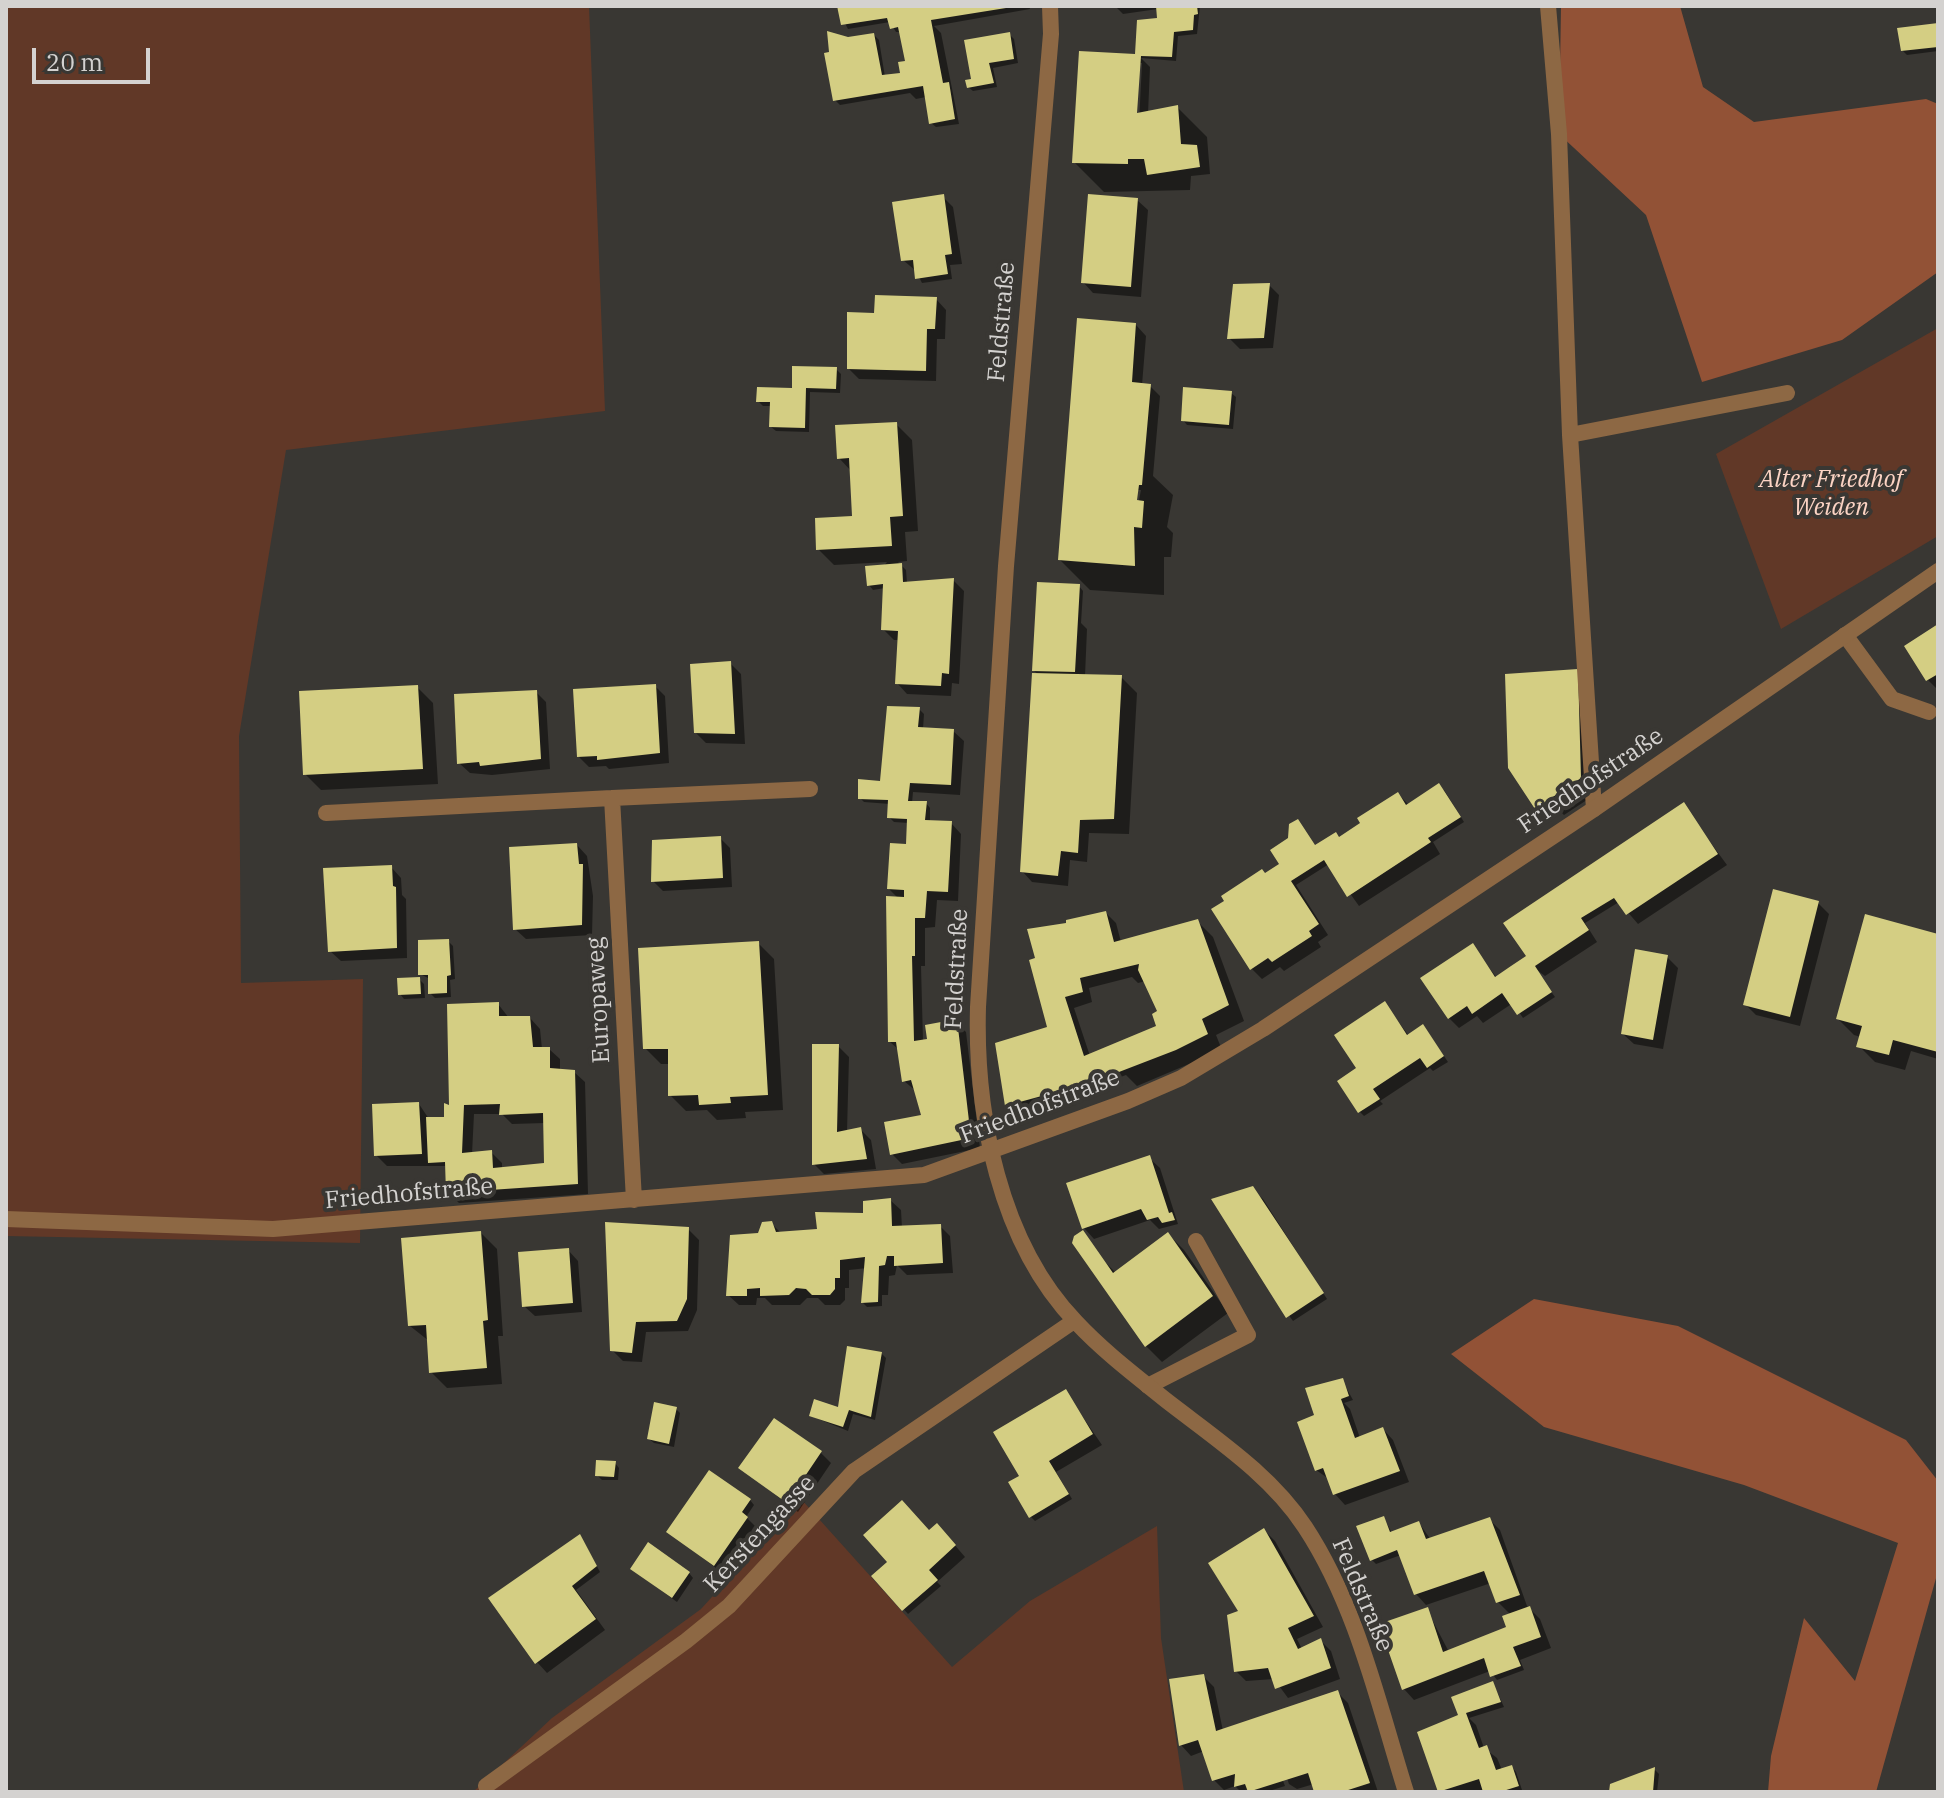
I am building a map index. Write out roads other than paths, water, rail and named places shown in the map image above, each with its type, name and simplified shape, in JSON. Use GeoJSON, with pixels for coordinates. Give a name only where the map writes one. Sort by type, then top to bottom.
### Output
{"type":"FeatureCollection","features":[{"type":"Feature","properties":{"kind":"street","name":"Feldstraße"},"geometry":{"type":"LineString","coordinates":[[1050,6],[1050,49],[1006,566],[978,1007],[976,1065],[990,1152],[1008,1209],[1038,1268],[1074,1321],[1148,1386],[1230,1449],[1271,1486],[1305,1526],[1336,1585],[1358,1638],[1406,1792]]}},
{"type":"Feature","properties":{"kind":"street"},"geometry":{"type":"LineString","coordinates":[[1548,6],[1559,134],[1570,435],[1594,809]]}},
{"type":"Feature","properties":{"kind":"street"},"geometry":{"type":"LineString","coordinates":[[1570,435],[1787,393]]}},
{"type":"Feature","properties":{"kind":"street","name":"Friedhofstraße"},"geometry":{"type":"LineString","coordinates":[[6,1219],[273,1229],[924,1175],[1181,1078],[1263,1029],[1594,809],[1938,571]]}},
{"type":"Feature","properties":{"kind":"street"},"geometry":{"type":"LineString","coordinates":[[1845,635],[1892,699],[1929,712]]}},
{"type":"Feature","properties":{"kind":"street"},"geometry":{"type":"LineString","coordinates":[[326,813],[810,789]]}},
{"type":"Feature","properties":{"kind":"street","name":"Europaweg"},"geometry":{"type":"LineString","coordinates":[[612,798],[634,1200]]}},
{"type":"Feature","properties":{"kind":"street"},"geometry":{"type":"LineString","coordinates":[[1148,1386],[1248,1335],[1196,1241]]}},
{"type":"Feature","properties":{"kind":"street","name":"Kerstengasse"},"geometry":{"type":"LineString","coordinates":[[486,1786],[686,1641],[729,1606],[854,1471],[1074,1321]]}},
{"type":"Feature","properties":{"kind":"park label","name":"Alter Friedhof Weiden"},"geometry":{"type":"Point","coordinates":[1831,494]}}]}
